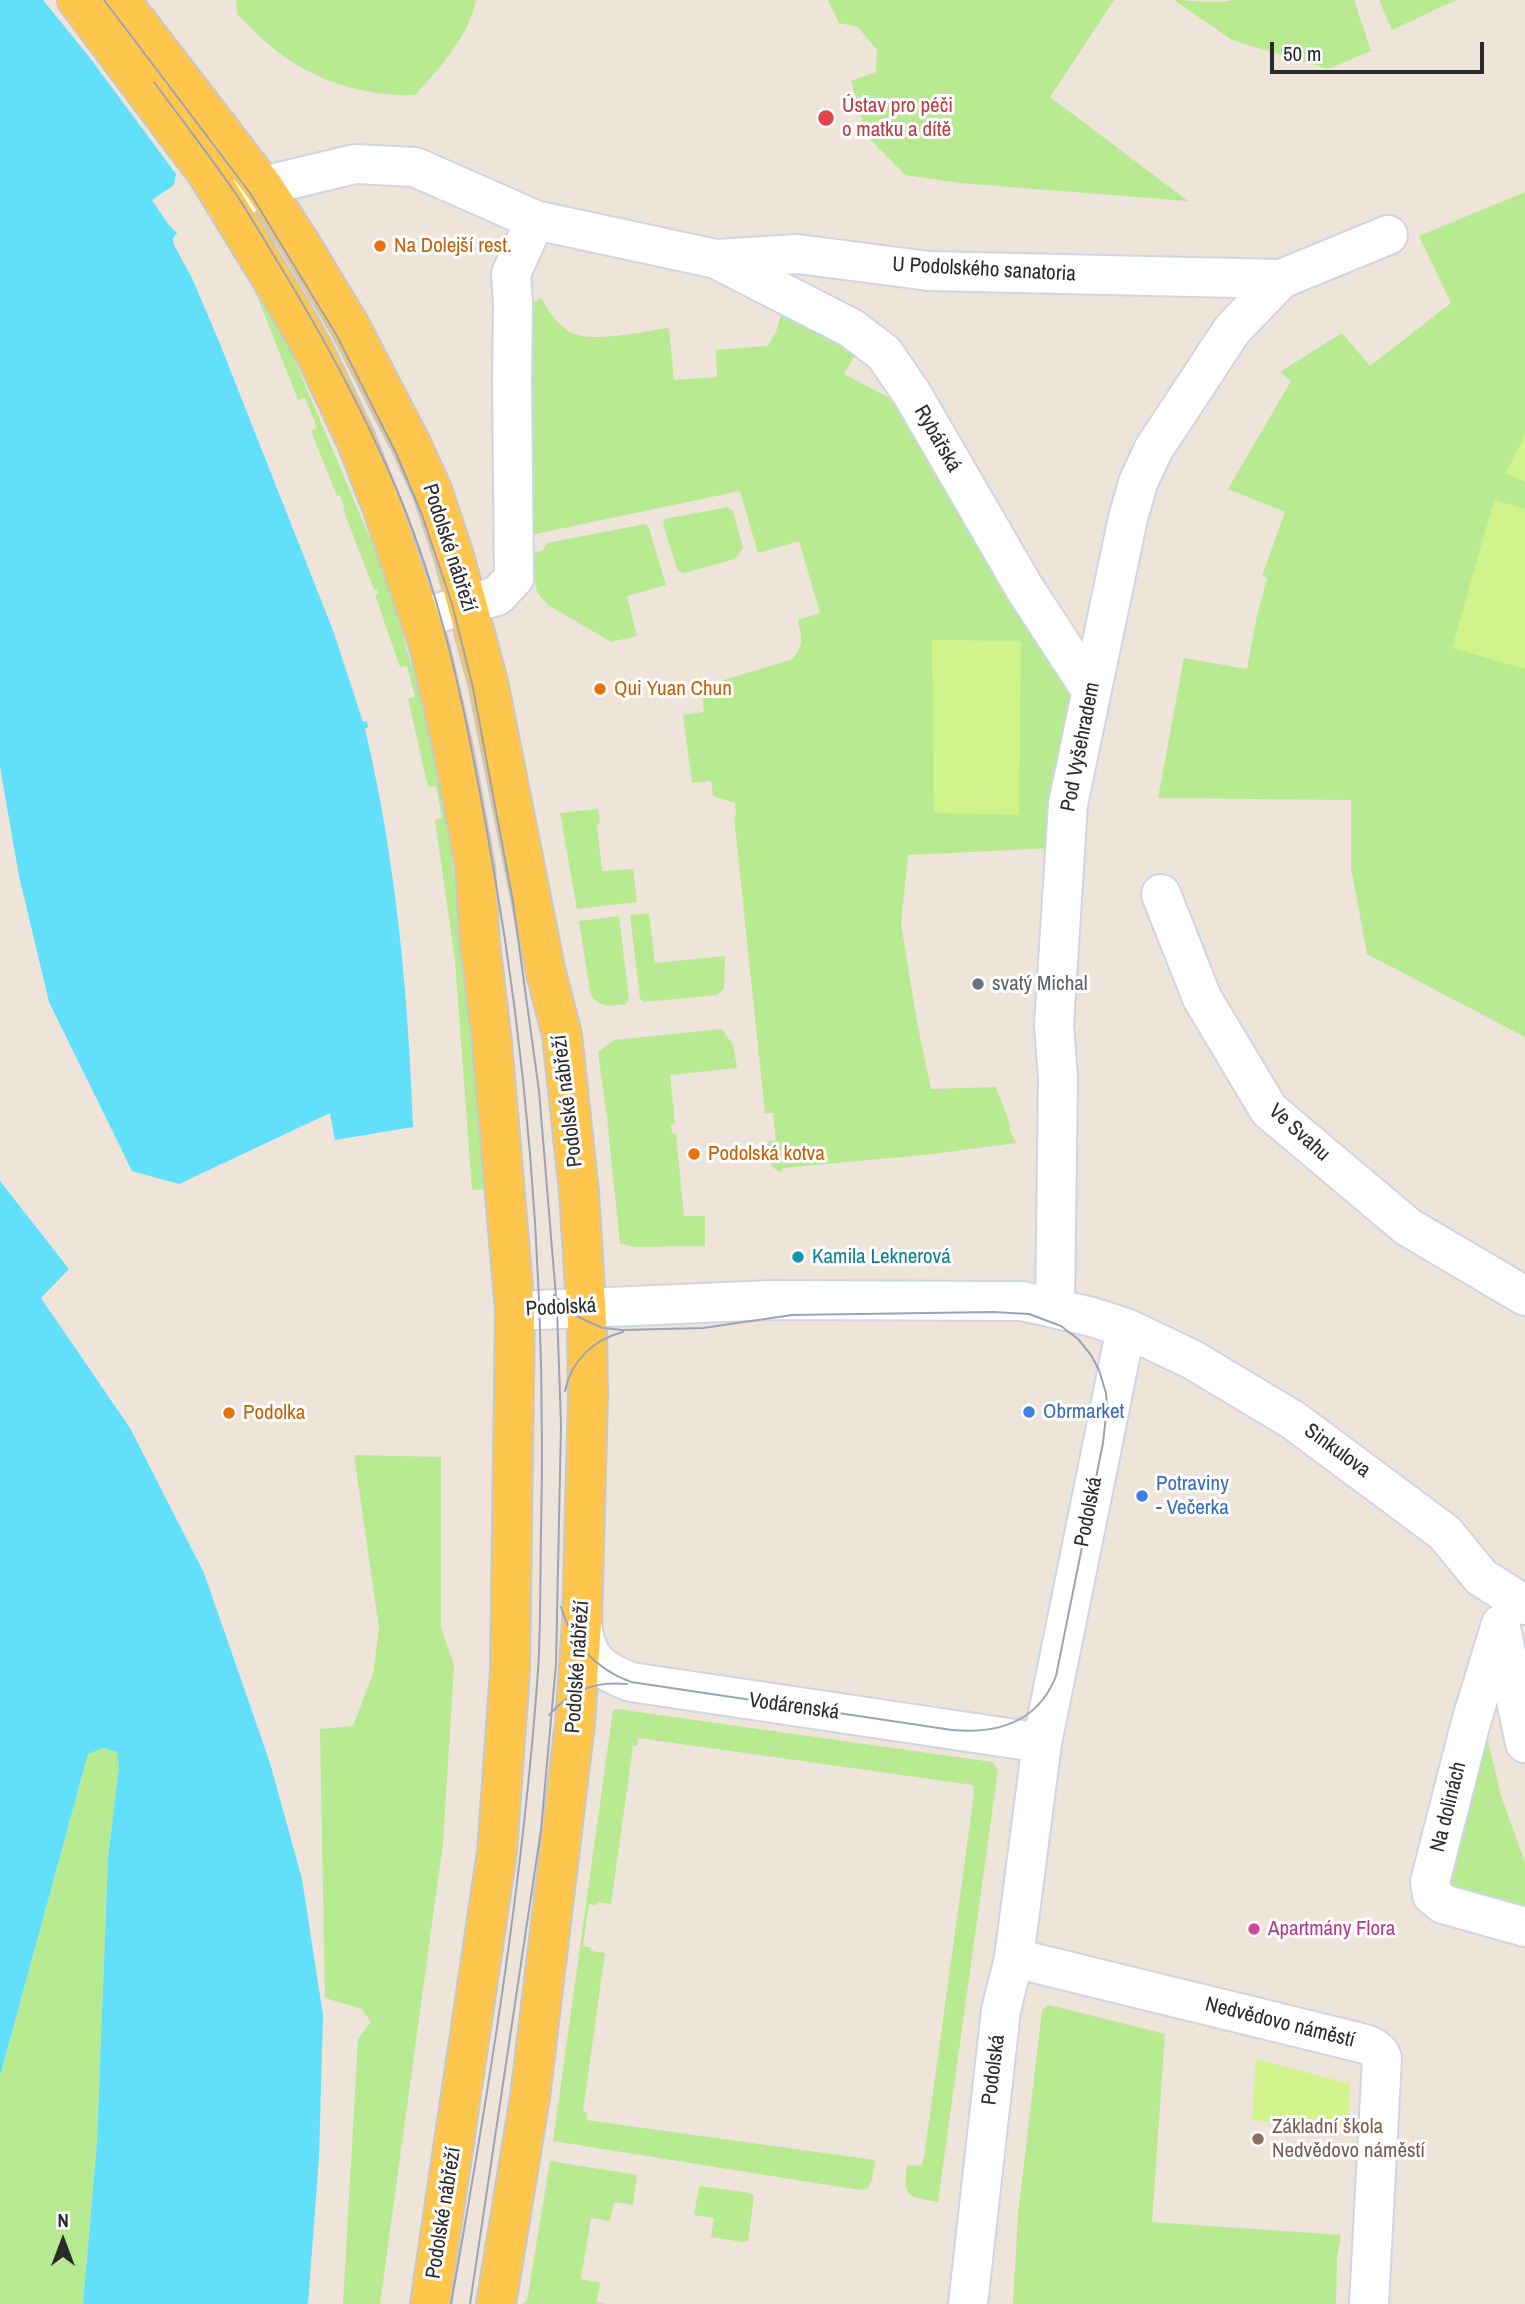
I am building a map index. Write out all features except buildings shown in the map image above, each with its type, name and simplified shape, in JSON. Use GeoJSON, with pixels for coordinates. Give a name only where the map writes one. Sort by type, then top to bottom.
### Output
{"type":"FeatureCollection","features":[{"type":"Feature","properties":{"kind":"main road","name":"Podolské nábřeží"},"geometry":{"type":"LineString","coordinates":[[78,0],[207,173],[315,353],[370,473],[421,618],[454,753],[475,867],[515,1311],[510,1670],[497,1852],[430,2304]]}},
{"type":"Feature","properties":{"kind":"main road","name":"Podolské nábřeží"},"geometry":{"type":"LineString","coordinates":[[120,0],[263,186],[350,326],[432,490],[468,604],[488,682],[545,973],[562,1035],[579,1192],[586,1307],[588,1396],[582,1622],[575,1723],[531,2084],[496,2304]]}},
{"type":"Feature","properties":{"kind":"street","name":"U Podolského sanatoria"},"geometry":{"type":"LineString","coordinates":[[226,205],[263,186],[355,164],[415,167],[536,220],[716,259],[798,254],[929,271],[1281,279],[1388,235]]}},
{"type":"Feature","properties":{"kind":"street"},"geometry":{"type":"LineString","coordinates":[[421,618],[497,596],[514,578],[511,274],[536,220]]}},
{"type":"Feature","properties":{"kind":"street","name":"Rybářská"},"geometry":{"type":"LineString","coordinates":[[716,259],[851,328],[884,354],[912,394],[1025,589],[1091,690]]}},
{"type":"Feature","properties":{"kind":"street","name":"Pod Vyšehradem"},"geometry":{"type":"LineString","coordinates":[[1055,1308],[1058,1078],[1054,1025],[1068,804],[1128,518],[1138,483],[1153,450],[1231,330],[1281,279]]}},
{"type":"Feature","properties":{"kind":"street","name":"Ve Svahu"},"geometry":{"type":"LineString","coordinates":[[1161,894],[1202,998],[1269,1110],[1408,1227],[1525,1296]]}},
{"type":"Feature","properties":{"kind":"street","name":"Podolská"},"geometry":{"type":"LineString","coordinates":[[515,1311],[786,1300],[1022,1301],[1126,1328],[1042,1743],[1014,1958],[1001,2010],[968,2304]]}},
{"type":"Feature","properties":{"kind":"street","name":"Sinkulova"},"geometry":{"type":"LineString","coordinates":[[1126,1328],[1193,1360],[1293,1420],[1445,1533],[1513,1614]]}},
{"type":"Feature","properties":{"kind":"street"},"geometry":{"type":"LineString","coordinates":[[1513,1614],[1525,1743]]}},
{"type":"Feature","properties":{"kind":"street","name":"Na dolinách"},"geometry":{"type":"LineString","coordinates":[[1513,1614],[1471,1722],[1430,1882],[1432,1895],[1443,1904],[1525,1927]]}},
{"type":"Feature","properties":{"kind":"street","name":"Vodárenská"},"geometry":{"type":"LineString","coordinates":[[582,1622],[586,1648],[599,1666],[631,1682],[1042,1743]]}},
{"type":"Feature","properties":{"kind":"street","name":"Nedvědovo náměstí"},"geometry":{"type":"LineString","coordinates":[[1014,1958],[1345,2039],[1380,2051],[1382,2059],[1369,2304]]}},
{"type":"Feature","properties":{"kind":"green space"},"geometry":{"type":"Polygon","coordinates":[[[236,0],[476,0],[467,26],[443,63],[415,95],[396,95],[340,84],[304,69],[268,44],[237,14],[236,0]]]}},
{"type":"Feature","properties":{"kind":"green space"},"geometry":{"type":"Polygon","coordinates":[[[828,0],[1114,0],[1050,97],[1188,201],[959,183],[905,175],[867,136],[851,81],[876,72],[877,50],[858,27],[839,23],[828,0]]]}},
{"type":"Feature","properties":{"kind":"green space"},"geometry":{"type":"Polygon","coordinates":[[[1174,0],[1354,0],[1371,51],[1328,69],[1232,40],[1174,0]]]}},
{"type":"Feature","properties":{"kind":"green space"},"geometry":{"type":"Polygon","coordinates":[[[1379,0],[1456,0],[1392,30],[1379,0]]]}},
{"type":"Feature","properties":{"kind":"green space"},"geometry":{"type":"Polygon","coordinates":[[[1525,192],[1525,1037],[1367,954],[1351,868],[1351,800],[1158,798],[1184,658],[1247,669],[1267,578],[1262,576],[1285,512],[1228,489],[1291,381],[1280,372],[1342,333],[1370,366],[1451,303],[1419,236],[1525,192]]]}},
{"type":"Feature","properties":{"kind":"green space"},"geometry":{"type":"Polygon","coordinates":[[[252,283],[281,328],[375,550],[395,606],[427,721],[449,838],[466,955],[489,1189],[472,1190],[455,960],[435,820],[442,818],[436,786],[428,787],[408,699],[415,697],[407,666],[400,667],[375,595],[378,594],[377,589],[374,590],[340,495],[337,496],[311,431],[317,428],[305,398],[298,400],[252,283]]]}},
{"type":"Feature","properties":{"kind":"green space"},"geometry":{"type":"Polygon","coordinates":[[[786,297],[859,348],[844,374],[909,408],[1077,685],[1054,848],[908,855],[901,924],[931,1089],[996,1087],[1016,1143],[783,1168],[782,1172],[772,1165],[768,1141],[776,1140],[773,1113],[765,1113],[734,817],[735,803],[713,796],[711,781],[692,783],[683,715],[704,712],[701,687],[790,660],[795,656],[801,642],[798,620],[820,613],[799,541],[758,553],[740,491],[526,536],[531,304],[541,298],[561,325],[579,335],[604,337],[669,328],[674,380],[717,377],[716,350],[768,346],[776,332],[786,297]]]}},
{"type":"Feature","properties":{"kind":"green space"},"geometry":{"type":"Polygon","coordinates":[[[1525,434],[1525,482],[1506,473],[1525,434]]]}},
{"type":"Feature","properties":{"kind":"green space"},"geometry":{"type":"Polygon","coordinates":[[[1494,500],[1525,509],[1525,669],[1452,648],[1494,500]]]}},
{"type":"Feature","properties":{"kind":"green space"},"geometry":{"type":"Polygon","coordinates":[[[728,507],[733,511],[743,548],[735,559],[684,573],[678,571],[663,525],[665,519],[728,507]]]}},
{"type":"Feature","properties":{"kind":"green space"},"geometry":{"type":"Polygon","coordinates":[[[645,524],[649,528],[666,585],[627,596],[637,636],[611,642],[548,605],[537,592],[530,553],[542,551],[547,543],[645,524]]]}},
{"type":"Feature","properties":{"kind":"green space"},"geometry":{"type":"Polygon","coordinates":[[[932,640],[1021,641],[1019,815],[934,813],[932,640]]]}},
{"type":"Feature","properties":{"kind":"green space"},"geometry":{"type":"Polygon","coordinates":[[[598,809],[602,871],[633,869],[637,902],[577,909],[560,813],[598,809]]]}},
{"type":"Feature","properties":{"kind":"green space"},"geometry":{"type":"Polygon","coordinates":[[[649,913],[655,963],[725,956],[724,988],[718,995],[644,1002],[640,999],[630,915],[649,913]]]}},
{"type":"Feature","properties":{"kind":"green space"},"geometry":{"type":"Polygon","coordinates":[[[619,916],[629,1000],[626,1004],[604,1005],[596,1001],[590,991],[579,921],[619,916]]]}},
{"type":"Feature","properties":{"kind":"green space"},"geometry":{"type":"Polygon","coordinates":[[[722,1029],[733,1045],[737,1068],[670,1075],[675,1124],[671,1125],[672,1133],[676,1133],[684,1216],[705,1216],[705,1246],[636,1247],[620,1244],[598,1052],[614,1040],[722,1029]]]}},
{"type":"Feature","properties":{"kind":"green space"},"geometry":{"type":"Polygon","coordinates":[[[354,1455],[441,1457],[441,1628],[454,1665],[443,1843],[380,2304],[343,2304],[358,2039],[371,2022],[362,2009],[325,1998],[320,1729],[353,1726],[373,1674],[379,1628],[354,1455]]]}},
{"type":"Feature","properties":{"kind":"green space"},"geometry":{"type":"Polygon","coordinates":[[[613,1710],[992,1762],[998,1770],[938,2202],[919,2199],[909,2194],[906,2176],[907,2165],[921,2166],[924,2158],[974,1794],[973,1785],[638,1738],[637,1746],[633,1746],[611,1904],[589,1904],[583,1946],[591,1948],[591,1951],[605,1953],[583,2111],[587,2112],[586,2120],[875,2160],[872,2181],[868,2188],[859,2190],[553,2141],[613,1710]]]}},
{"type":"Feature","properties":{"kind":"green space"},"geometry":{"type":"Polygon","coordinates":[[[1487,1737],[1501,1796],[1525,1862],[1525,1914],[1451,1893],[1443,1868],[1477,1738],[1487,1737]]]}},
{"type":"Feature","properties":{"kind":"green space"},"geometry":{"type":"Polygon","coordinates":[[[103,1748],[118,1752],[119,1766],[108,1858],[97,2142],[83,2304],[0,2304],[0,2076],[88,1754],[103,1748]]]}},
{"type":"Feature","properties":{"kind":"green space"},"geometry":{"type":"Polygon","coordinates":[[[1049,2005],[1165,2034],[1152,2222],[1341,2235],[1337,2258],[1336,2304],[1013,2304],[1018,2214],[1042,2010],[1049,2005]]]}},
{"type":"Feature","properties":{"kind":"green space"},"geometry":{"type":"Polygon","coordinates":[[[1256,2059],[1350,2084],[1348,2129],[1252,2120],[1256,2059]]]}},
{"type":"Feature","properties":{"kind":"green space"},"geometry":{"type":"Polygon","coordinates":[[[550,2161],[637,2175],[633,2205],[614,2202],[610,2221],[591,2218],[581,2279],[600,2283],[597,2302],[607,2304],[522,2304],[527,2301],[550,2161]]]}},
{"type":"Feature","properties":{"kind":"green space"},"geometry":{"type":"Polygon","coordinates":[[[699,2186],[750,2193],[754,2196],[748,2241],[711,2237],[714,2218],[694,2215],[699,2186]]]}},
{"type":"Feature","properties":{"kind":"water"},"geometry":{"type":"Polygon","coordinates":[[[0,0],[43,0],[90,58],[176,174],[174,185],[152,200],[177,233],[173,238],[174,245],[192,278],[218,339],[334,633],[363,722],[367,721],[368,727],[365,729],[385,827],[399,926],[413,1127],[335,1140],[330,1113],[179,1184],[132,1171],[49,1002],[19,876],[0,767],[0,0]]]}},
{"type":"Feature","properties":{"kind":"water"},"geometry":{"type":"Polygon","coordinates":[[[0,1181],[69,1269],[41,1298],[130,1428],[204,1573],[270,1763],[302,1879],[323,2015],[319,2158],[308,2304],[83,2304],[97,2142],[108,1858],[119,1766],[117,1752],[103,1748],[88,1754],[0,2076],[0,1181]]]}},
{"type":"Feature","properties":{"kind":"tram line"},"geometry":{"type":"LineString","coordinates":[[104,0],[250,193],[337,336],[396,453],[422,515],[452,604],[473,688],[513,902],[539,1091],[557,1309],[561,1425],[556,1664],[541,1830],[470,2304]]}},
{"type":"Feature","properties":{"kind":"tram line"},"geometry":{"type":"LineString","coordinates":[[154,82],[236,194],[295,291],[357,403],[415,536],[444,630],[477,775],[518,1036],[534,1201],[541,1366],[539,1654],[514,1909],[491,2068],[451,2304]]}},
{"type":"Feature","properties":{"kind":"tram line"},"geometry":{"type":"LineString","coordinates":[[554,1295],[575,1315],[603,1328],[622,1330],[703,1328],[792,1315],[993,1312],[1029,1314],[1061,1326],[1078,1339],[1099,1370],[1107,1406],[1103,1443],[1056,1676],[1038,1704],[1014,1722],[985,1730],[952,1730],[631,1682],[607,1670],[587,1653],[572,1632],[561,1607]]}},
{"type":"Feature","properties":{"kind":"tram line"},"geometry":{"type":"LineString","coordinates":[[565,1391],[573,1370],[585,1353],[612,1335],[623,1332]]}},
{"type":"Feature","properties":{"kind":"tram line"},"geometry":{"type":"LineString","coordinates":[[549,1715],[566,1699],[584,1689],[604,1684],[627,1684]]}},
{"type":"Feature","properties":{"kind":"place","name":"Ústav pro péči o matku a dítě"},"geometry":{"type":"Point","coordinates":[826,118]}},
{"type":"Feature","properties":{"kind":"place","name":"Na Dolejší rest."},"geometry":{"type":"Point","coordinates":[380,246]}},
{"type":"Feature","properties":{"kind":"place","name":"Qui Yuan Chun"},"geometry":{"type":"Point","coordinates":[600,689]}},
{"type":"Feature","properties":{"kind":"place","name":"svatý Michal"},"geometry":{"type":"Point","coordinates":[978,984]}},
{"type":"Feature","properties":{"kind":"place","name":"Podolská kotva"},"geometry":{"type":"Point","coordinates":[694,1154]}},
{"type":"Feature","properties":{"kind":"place","name":"Kamila Leknerová"},"geometry":{"type":"Point","coordinates":[798,1257]}},
{"type":"Feature","properties":{"kind":"place","name":"Obrmarket"},"geometry":{"type":"Point","coordinates":[1029,1412]}},
{"type":"Feature","properties":{"kind":"place","name":"Podolka"},"geometry":{"type":"Point","coordinates":[229,1413]}},
{"type":"Feature","properties":{"kind":"place","name":"Potraviny - Večerka"},"geometry":{"type":"Point","coordinates":[1142,1496]}},
{"type":"Feature","properties":{"kind":"place","name":"Apartmány Flora"},"geometry":{"type":"Point","coordinates":[1254,1929]}},
{"type":"Feature","properties":{"kind":"place","name":"Základní škola Nedvědovo náměstí"},"geometry":{"type":"Point","coordinates":[1258,2139]}}]}
